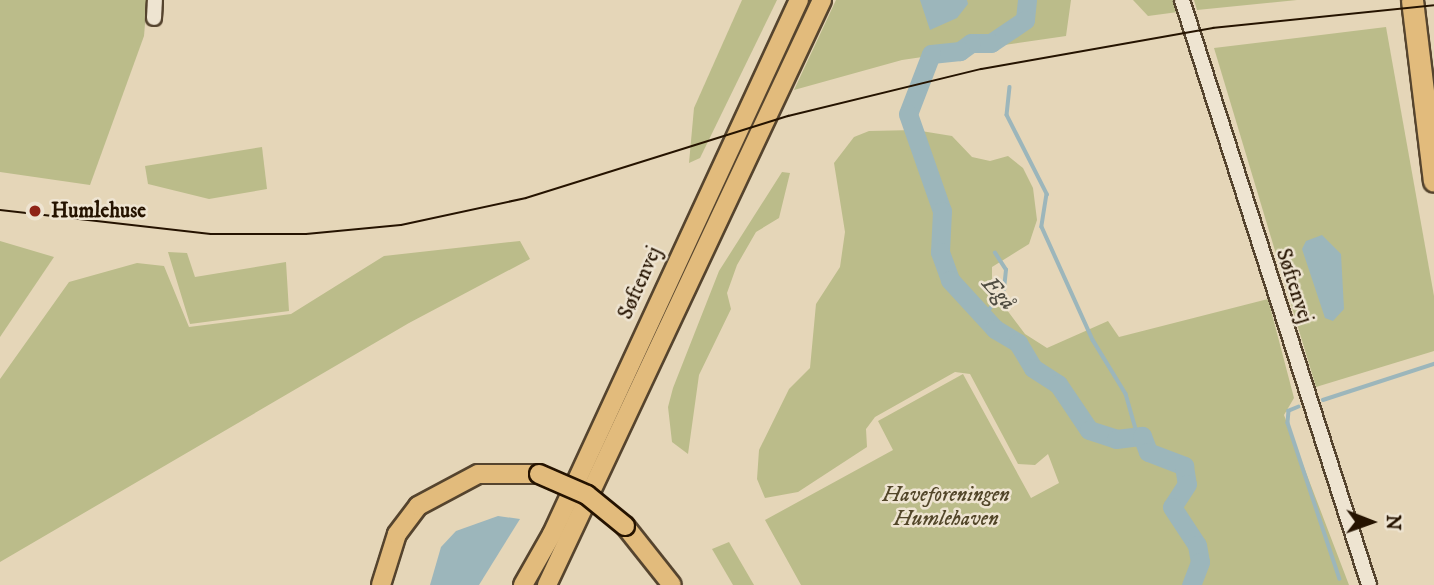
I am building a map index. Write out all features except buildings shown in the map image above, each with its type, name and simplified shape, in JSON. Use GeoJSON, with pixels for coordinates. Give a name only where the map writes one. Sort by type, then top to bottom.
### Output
{"type":"FeatureCollection","features":[{"type":"Feature","properties":{"kind":"highway"},"geometry":{"type":"LineString","coordinates":[[1412,0],[1434,181]]}},
{"type":"Feature","properties":{"kind":"main road","name":"Søftenvej"},"geometry":{"type":"LineString","coordinates":[[523,585],[552,534],[799,0]]}},
{"type":"Feature","properties":{"kind":"main road","name":"Søftenvej"},"geometry":{"type":"LineString","coordinates":[[547,585],[822,0]]}},
{"type":"Feature","properties":{"kind":"main road"},"geometry":{"type":"LineString","coordinates":[[381,585],[397,534],[418,506],[478,474],[539,474],[587,495],[625,526],[672,585]]}},
{"type":"Feature","properties":{"kind":"street"},"geometry":{"type":"LineString","coordinates":[[154,18],[155,0]]}},
{"type":"Feature","properties":{"kind":"street","name":"Søftenvej"},"geometry":{"type":"LineString","coordinates":[[1182,0],[1369,585]]}},
{"type":"Feature","properties":{"kind":"green space"},"geometry":{"type":"Polygon","coordinates":[[[0,0],[147,0],[144,36],[90,185],[0,172],[0,0]]]}},
{"type":"Feature","properties":{"kind":"green space"},"geometry":{"type":"Polygon","coordinates":[[[742,0],[777,0],[700,158],[689,163],[694,108],[742,0]]]}},
{"type":"Feature","properties":{"kind":"green space"},"geometry":{"type":"Polygon","coordinates":[[[836,0],[1071,0],[1066,36],[902,60],[794,90],[836,0]]]}},
{"type":"Feature","properties":{"kind":"green space"},"geometry":{"type":"Polygon","coordinates":[[[1133,0],[1173,0],[1178,12],[1148,16],[1133,0]]]}},
{"type":"Feature","properties":{"kind":"green space"},"geometry":{"type":"Polygon","coordinates":[[[1194,0],[1297,0],[1197,10],[1194,0]]]}},
{"type":"Feature","properties":{"kind":"green space"},"geometry":{"type":"Polygon","coordinates":[[[1386,27],[1434,296],[1434,351],[1316,387],[1214,48],[1386,27]]]}},
{"type":"Feature","properties":{"kind":"green space","name":"Haveforeningen Humlehaven"},"geometry":{"type":"Polygon","coordinates":[[[915,130],[952,136],[972,157],[990,161],[1008,156],[1023,168],[1033,188],[1037,220],[1029,244],[992,267],[992,290],[1025,334],[1047,348],[1108,321],[1119,337],[1268,299],[1294,398],[1284,415],[1349,585],[801,585],[765,520],[893,450],[878,421],[963,374],[1031,498],[1059,483],[1048,454],[1035,465],[1018,464],[970,374],[955,372],[875,417],[866,429],[867,447],[798,492],[765,498],[757,479],[759,450],[789,389],[810,368],[816,304],[840,267],[845,232],[834,163],[854,137],[869,131],[915,130]]]}},
{"type":"Feature","properties":{"kind":"green space"},"geometry":{"type":"Polygon","coordinates":[[[262,147],[267,189],[209,199],[148,184],[145,166],[262,147]]]}},
{"type":"Feature","properties":{"kind":"green space"},"geometry":{"type":"Polygon","coordinates":[[[782,172],[790,173],[779,218],[756,232],[737,265],[727,293],[731,309],[699,375],[688,454],[672,442],[668,407],[673,388],[719,271],[782,172]]]}},
{"type":"Feature","properties":{"kind":"green space"},"geometry":{"type":"Polygon","coordinates":[[[0,241],[54,257],[0,337],[0,241]]]}},
{"type":"Feature","properties":{"kind":"green space"},"geometry":{"type":"Polygon","coordinates":[[[520,241],[530,259],[409,323],[0,562],[0,379],[69,282],[137,263],[164,266],[189,327],[291,314],[384,256],[520,241]]]}},
{"type":"Feature","properties":{"kind":"green space"},"geometry":{"type":"Polygon","coordinates":[[[168,252],[187,253],[195,277],[286,262],[289,311],[190,324],[168,252]]]}},
{"type":"Feature","properties":{"kind":"green space"},"geometry":{"type":"Polygon","coordinates":[[[729,542],[754,585],[733,585],[712,549],[729,542]]]}},
{"type":"Feature","properties":{"kind":"water"},"geometry":{"type":"Polygon","coordinates":[[[920,0],[967,0],[968,4],[957,18],[930,30],[920,0]]]}},
{"type":"Feature","properties":{"kind":"water"},"geometry":{"type":"Polygon","coordinates":[[[1322,235],[1341,254],[1344,309],[1333,321],[1325,318],[1302,249],[1306,241],[1322,235]]]}},
{"type":"Feature","properties":{"kind":"water"},"geometry":{"type":"Polygon","coordinates":[[[498,516],[520,519],[479,585],[430,585],[441,547],[456,531],[498,516]]]}},
{"type":"Feature","properties":{"kind":"waterway","name":"Egå"},"geometry":{"type":"LineString","coordinates":[[1027,0],[1025,20],[991,43],[971,43],[960,51],[931,54],[908,114],[942,211],[940,252],[950,280],[995,329],[1018,343],[1033,368],[1058,384],[1089,430],[1116,439],[1142,436],[1148,452],[1184,466],[1187,484],[1172,507],[1197,545],[1200,562],[1191,585]]}},
{"type":"Feature","properties":{"kind":"waterway"},"geometry":{"type":"LineString","coordinates":[[1010,87],[1007,115],[1047,194],[1042,227],[1093,340],[1126,394],[1138,436]]}},
{"type":"Feature","properties":{"kind":"waterway"},"geometry":{"type":"LineString","coordinates":[[986,314],[1004,289],[1006,270],[995,253]]}},
{"type":"Feature","properties":{"kind":"waterway"},"geometry":{"type":"LineString","coordinates":[[1323,400],[1434,364]]}},
{"type":"Feature","properties":{"kind":"waterway"},"geometry":{"type":"LineString","coordinates":[[1299,407],[1289,411],[1288,423],[1340,579]]}},
{"type":"Feature","properties":{"kind":"tram line"},"geometry":{"type":"LineString","coordinates":[[0,210],[211,234],[306,234],[401,225],[526,198],[788,116],[981,69],[1213,28],[1434,5]]}},
{"type":"Feature","properties":{"kind":"place","name":"Humlehuse"},"geometry":{"type":"Point","coordinates":[35,211]}}]}
